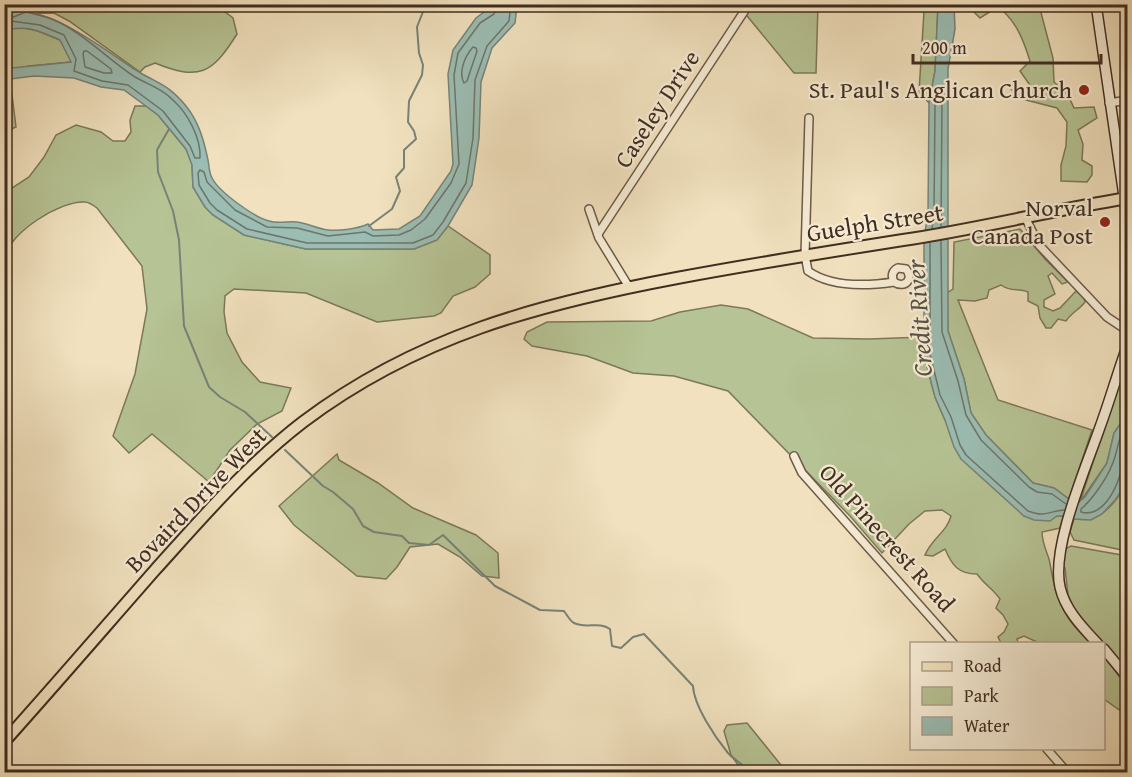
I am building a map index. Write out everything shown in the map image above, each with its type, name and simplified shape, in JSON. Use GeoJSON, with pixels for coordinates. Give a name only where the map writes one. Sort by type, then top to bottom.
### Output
{"type":"FeatureCollection","features":[{"type":"Feature","properties":{"kind":"main road"},"geometry":{"type":"LineString","coordinates":[[1096,4],[1128,224]]}},
{"type":"Feature","properties":{"kind":"main road","name":"Guelph Street"},"geometry":{"type":"LineString","coordinates":[[629,287],[805,255],[957,231],[1070,207],[1126,199]]}},
{"type":"Feature","properties":{"kind":"main road","name":"Bovaird Drive West"},"geometry":{"type":"LineString","coordinates":[[4,742],[194,525],[258,461],[299,425],[357,385],[430,346],[498,320],[629,287]]}},
{"type":"Feature","properties":{"kind":"main road"},"geometry":{"type":"LineString","coordinates":[[1096,642],[1071,611],[1060,588],[1059,556],[1067,525],[1128,344]]}},
{"type":"Feature","properties":{"kind":"main road"},"geometry":{"type":"LineString","coordinates":[[1105,650],[1128,678]]}},
{"type":"Feature","properties":{"kind":"street","name":"Caseley Drive"},"geometry":{"type":"LineString","coordinates":[[598,234],[749,4]]}},
{"type":"Feature","properties":{"kind":"street"},"geometry":{"type":"LineString","coordinates":[[1110,103],[1128,100]]}},
{"type":"Feature","properties":{"kind":"street"},"geometry":{"type":"LineString","coordinates":[[809,118],[805,255],[808,271],[817,277],[856,284],[894,282]]}},
{"type":"Feature","properties":{"kind":"street"},"geometry":{"type":"LineString","coordinates":[[589,208],[598,234],[629,287]]}},
{"type":"Feature","properties":{"kind":"street"},"geometry":{"type":"LineString","coordinates":[[1025,217],[1039,245],[1107,317],[1128,331]]}},
{"type":"Feature","properties":{"kind":"street","name":"Old Pinecrest Road"},"geometry":{"type":"LineString","coordinates":[[794,456],[802,472],[952,642]]}},
{"type":"Feature","properties":{"kind":"street"},"geometry":{"type":"LineString","coordinates":[[1048,750],[1067,772]]}},
{"type":"Feature","properties":{"kind":"green space"},"geometry":{"type":"Polygon","coordinates":[[[5,4],[216,5],[233,18],[237,34],[220,58],[212,66],[203,70],[183,72],[155,63],[140,72],[69,21],[54,13],[5,14],[5,4]]]}},
{"type":"Feature","properties":{"kind":"green space"},"geometry":{"type":"Polygon","coordinates":[[[748,5],[818,5],[816,73],[794,73],[743,11],[748,5]]]}},
{"type":"Feature","properties":{"kind":"green space"},"geometry":{"type":"Polygon","coordinates":[[[916,5],[938,5],[935,71],[929,103],[919,92],[924,11],[916,5]]]}},
{"type":"Feature","properties":{"kind":"green space"},"geometry":{"type":"Polygon","coordinates":[[[978,5],[1039,5],[1053,58],[1054,82],[1068,95],[1074,108],[1094,107],[1097,118],[1078,130],[1083,144],[1082,160],[1092,166],[1092,175],[1087,182],[1061,181],[1067,122],[1057,108],[1026,100],[1012,90],[1032,88],[1020,71],[1030,61],[1023,41],[1013,22],[1003,11],[991,11],[980,18],[974,12],[978,5]]]}},
{"type":"Feature","properties":{"kind":"green space"},"geometry":{"type":"Polygon","coordinates":[[[20,27],[60,40],[72,62],[5,71],[5,30],[20,27]]]}},
{"type":"Feature","properties":{"kind":"green space"},"geometry":{"type":"Polygon","coordinates":[[[10,79],[16,127],[4,132],[4,81],[10,79]]]}},
{"type":"Feature","properties":{"kind":"green space"},"geometry":{"type":"Polygon","coordinates":[[[135,106],[146,106],[158,115],[186,149],[192,164],[193,187],[205,207],[213,215],[244,235],[306,249],[414,249],[437,240],[448,226],[490,255],[490,274],[475,287],[453,296],[441,313],[434,316],[377,322],[306,293],[234,289],[225,296],[224,312],[227,333],[242,362],[260,382],[291,388],[282,411],[257,424],[230,450],[209,482],[152,434],[129,453],[113,436],[135,374],[147,309],[142,266],[97,208],[85,202],[63,206],[38,220],[16,238],[5,257],[5,197],[12,188],[29,177],[44,157],[56,135],[76,125],[101,132],[113,141],[125,141],[131,132],[130,120],[135,106]]]}},
{"type":"Feature","properties":{"kind":"green space"},"geometry":{"type":"Polygon","coordinates":[[[1020,229],[1068,282],[1062,284],[1052,273],[1048,276],[1055,294],[1044,300],[1044,307],[1053,311],[1060,308],[1076,291],[1084,298],[1083,305],[1066,321],[1058,319],[1051,328],[1046,328],[1040,318],[1038,306],[1028,301],[1028,292],[1008,289],[1001,285],[989,290],[987,298],[975,301],[958,300],[998,400],[1092,430],[1069,499],[1054,488],[1033,483],[986,435],[971,413],[964,379],[948,331],[947,293],[953,289],[954,242],[1020,229]]]}},
{"type":"Feature","properties":{"kind":"green space"},"geometry":{"type":"Polygon","coordinates":[[[721,305],[748,309],[813,338],[924,337],[924,355],[935,397],[945,420],[1024,516],[1064,516],[1060,528],[1042,532],[1043,539],[1061,604],[1072,622],[1090,642],[1037,642],[1024,636],[1017,639],[1018,642],[1000,642],[998,637],[1008,624],[996,608],[1000,599],[997,595],[977,574],[970,574],[957,568],[945,549],[933,556],[925,555],[931,544],[946,527],[951,516],[942,510],[925,511],[909,524],[882,553],[850,516],[728,391],[674,376],[633,373],[587,356],[532,346],[524,339],[527,332],[547,322],[651,321],[680,312],[721,305]]]}},
{"type":"Feature","properties":{"kind":"green space"},"geometry":{"type":"Polygon","coordinates":[[[1127,358],[1127,414],[1114,433],[1107,463],[1080,502],[1127,358]]]}},
{"type":"Feature","properties":{"kind":"green space"},"geometry":{"type":"Polygon","coordinates":[[[337,454],[339,460],[378,483],[413,508],[476,535],[498,553],[499,578],[482,576],[460,557],[438,544],[410,547],[386,579],[357,576],[294,525],[279,506],[337,454]]]}},
{"type":"Feature","properties":{"kind":"green space"},"geometry":{"type":"Polygon","coordinates":[[[1127,468],[1127,551],[1074,540],[1070,532],[1074,519],[1091,519],[1111,505],[1121,492],[1127,468]]]}},
{"type":"Feature","properties":{"kind":"green space"},"geometry":{"type":"Polygon","coordinates":[[[1071,546],[1127,556],[1127,673],[1105,646],[1105,642],[1102,642],[1073,607],[1068,595],[1065,568],[1062,567],[1065,549],[1071,546]]]}},
{"type":"Feature","properties":{"kind":"green space"},"geometry":{"type":"Polygon","coordinates":[[[1105,657],[1127,687],[1126,713],[1105,700],[1105,657]]]}},
{"type":"Feature","properties":{"kind":"green space"},"geometry":{"type":"Polygon","coordinates":[[[747,723],[786,772],[743,772],[731,755],[724,731],[727,725],[747,723]]]}},
{"type":"Feature","properties":{"kind":"water"},"geometry":{"type":"Polygon","coordinates":[[[495,4],[522,5],[517,6],[515,23],[492,48],[481,82],[479,138],[472,185],[437,240],[414,249],[306,249],[244,235],[213,215],[205,207],[193,187],[192,165],[186,149],[158,115],[124,90],[101,87],[74,78],[34,76],[5,81],[5,71],[12,68],[71,62],[60,40],[27,29],[5,30],[5,14],[21,12],[38,14],[74,30],[174,94],[191,112],[198,125],[212,178],[216,184],[229,197],[255,215],[272,222],[297,222],[328,230],[348,229],[368,224],[373,230],[399,229],[420,216],[451,171],[453,164],[448,74],[453,50],[476,18],[495,4]]]}},
{"type":"Feature","properties":{"kind":"water","name":"Credit River"},"geometry":{"type":"Polygon","coordinates":[[[938,5],[954,5],[955,29],[948,69],[948,331],[964,379],[971,413],[986,435],[1033,483],[1054,488],[1073,502],[1079,502],[1085,497],[1107,463],[1114,433],[1127,414],[1128,468],[1125,472],[1124,486],[1102,514],[1091,520],[1057,516],[1050,521],[1034,520],[1024,516],[961,459],[954,447],[935,397],[924,355],[924,238],[928,214],[929,103],[935,71],[938,5]]]}},
{"type":"Feature","properties":{"kind":"waterway"},"geometry":{"type":"LineString","coordinates":[[369,226],[392,209],[400,191],[396,177],[404,168],[404,150],[416,139],[408,122],[409,101],[422,75],[423,65],[419,53],[417,27],[426,4]]}},
{"type":"Feature","properties":{"kind":"waterway"},"geometry":{"type":"LineString","coordinates":[[169,129],[157,150],[158,172],[173,211],[179,240],[184,326],[209,387],[220,397],[245,412],[272,437]]}},
{"type":"Feature","properties":{"kind":"waterway"},"geometry":{"type":"LineString","coordinates":[[285,450],[323,486],[353,509],[363,526],[374,532],[402,536],[409,543],[429,545],[443,535],[495,586],[540,610],[564,611],[574,623],[579,625],[597,625],[610,629],[612,646],[621,648],[633,637],[644,634],[693,686],[697,703],[711,730],[728,753],[748,772]]}},
{"type":"Feature","properties":{"kind":"place","name":"St. Paul's Anglican Church"},"geometry":{"type":"Point","coordinates":[1084,90]}},
{"type":"Feature","properties":{"kind":"place","name":"Norval Canada Post"},"geometry":{"type":"Point","coordinates":[1105,222]}}]}
